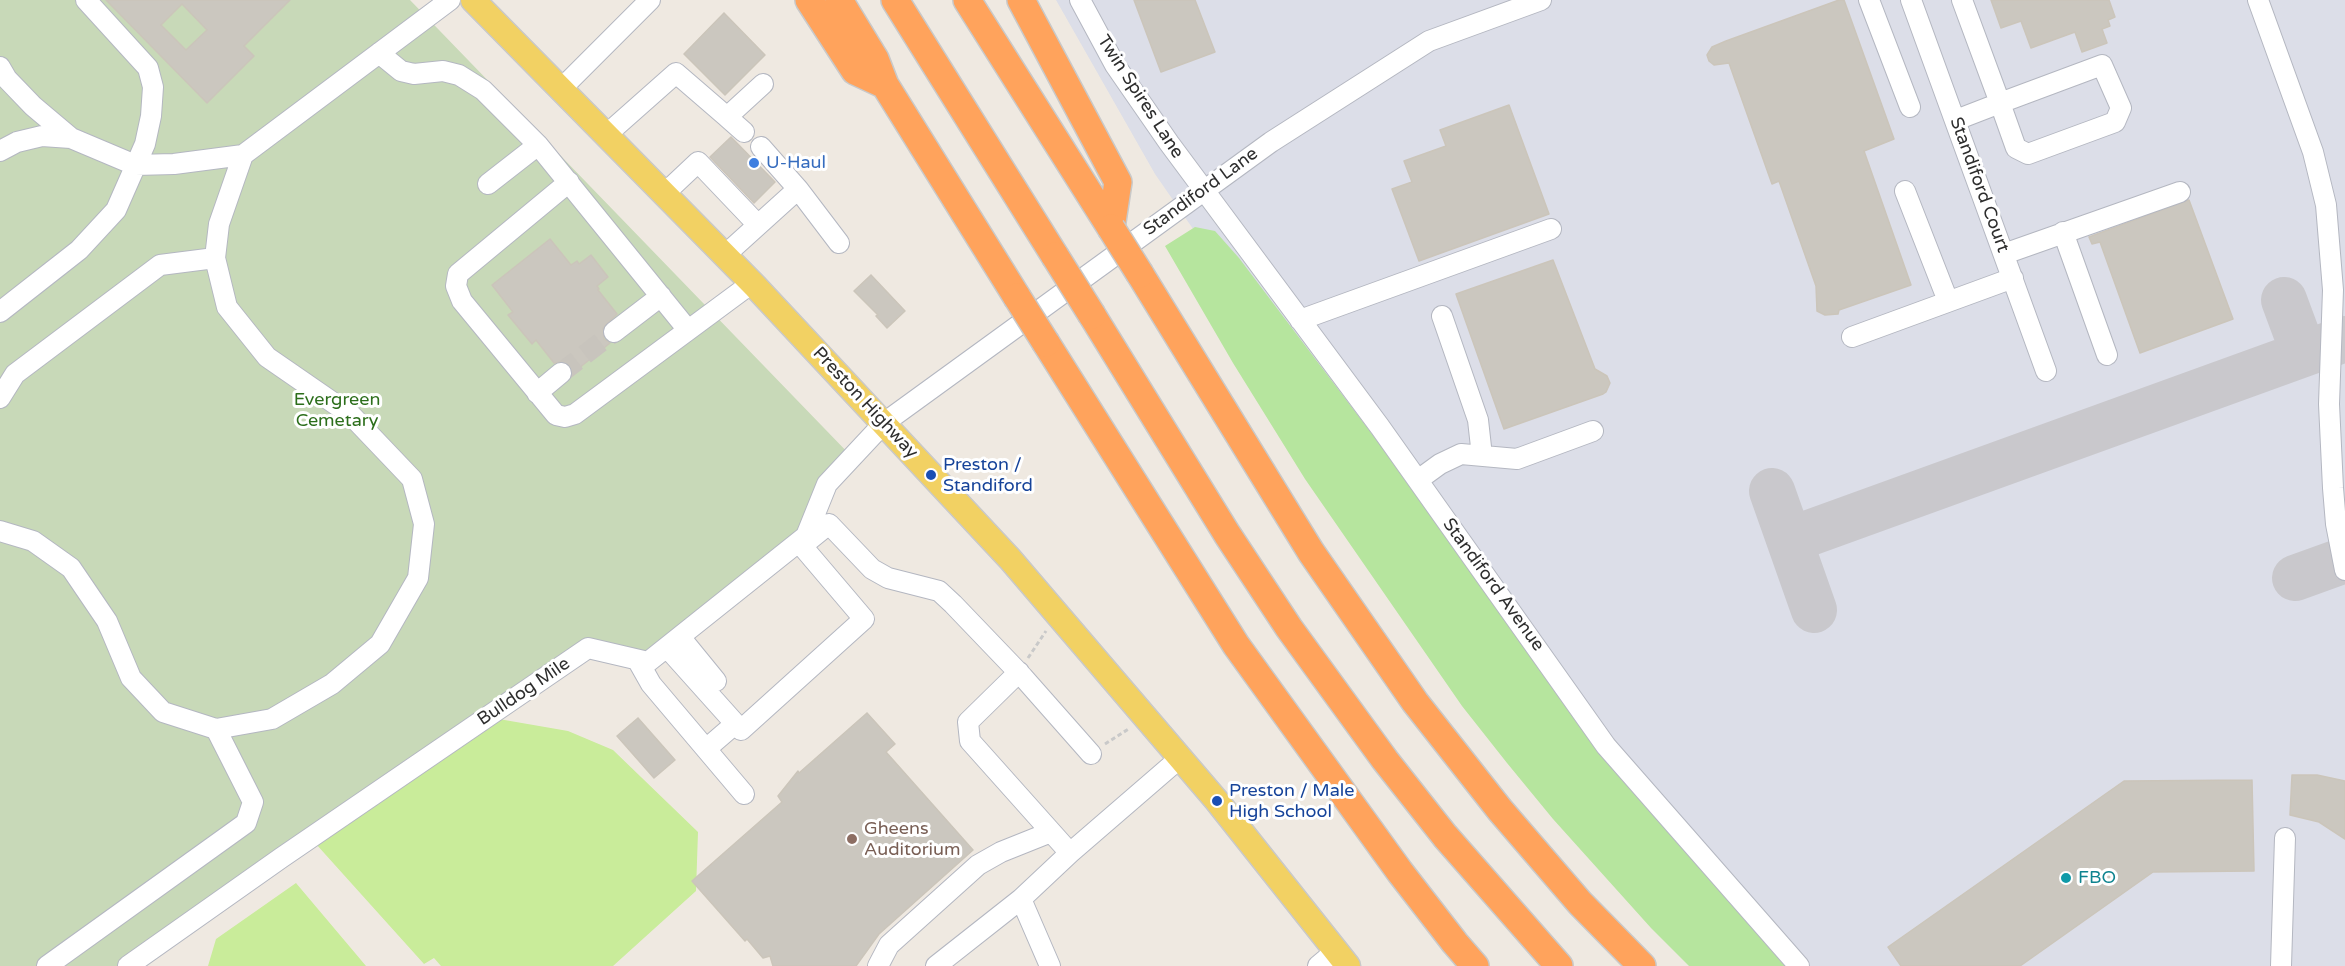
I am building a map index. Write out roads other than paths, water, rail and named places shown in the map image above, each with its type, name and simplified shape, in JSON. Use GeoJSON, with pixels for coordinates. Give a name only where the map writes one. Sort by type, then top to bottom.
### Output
{"type":"FeatureCollection","features":[{"type":"Feature","properties":{"kind":"highway"},"geometry":{"type":"LineString","coordinates":[[809,0],[855,72],[885,85]]}},
{"type":"Feature","properties":{"kind":"highway"},"geometry":{"type":"LineString","coordinates":[[839,0],[875,59],[885,85],[1179,558],[1242,654],[1400,872],[1475,966]]}},
{"type":"Feature","properties":{"kind":"highway"},"geometry":{"type":"LineString","coordinates":[[895,0],[1227,534],[1288,628],[1385,760],[1445,836],[1559,966]]}},
{"type":"Feature","properties":{"kind":"highway"},"geometry":{"type":"LineString","coordinates":[[967,0],[1140,274],[1311,552],[1414,702],[1500,810],[1580,903],[1642,966]]}},
{"type":"Feature","properties":{"kind":"highway"},"geometry":{"type":"LineString","coordinates":[[1021,0],[1118,182],[1111,228]]}},
{"type":"Feature","properties":{"kind":"main road","name":"Preston Highway"},"geometry":{"type":"LineString","coordinates":[[477,1],[752,283],[1058,613],[1180,758],[1334,961]]}},
{"type":"Feature","properties":{"kind":"street"},"geometry":{"type":"LineString","coordinates":[[0,312],[80,250],[116,210],[145,144],[151,116],[153,87],[148,68],[86,0]]}},
{"type":"Feature","properties":{"kind":"street"},"geometry":{"type":"LineString","coordinates":[[0,67],[7,79],[33,106],[71,138],[135,165],[174,164],[243,155],[450,0]]}},
{"type":"Feature","properties":{"kind":"street"},"geometry":{"type":"LineString","coordinates":[[561,89],[650,0]]}},
{"type":"Feature","properties":{"kind":"street","name":"Twin Spires Lane"},"geometry":{"type":"LineString","coordinates":[[1080,0],[1115,64],[1204,191]]}},
{"type":"Feature","properties":{"kind":"street","name":"Standiford Lane"},"geometry":{"type":"LineString","coordinates":[[884,423],[1271,142],[1429,41],[1540,0]]}},
{"type":"Feature","properties":{"kind":"street"},"geometry":{"type":"LineString","coordinates":[[1869,0],[1910,107]]}},
{"type":"Feature","properties":{"kind":"street","name":"Standiford Court"},"geometry":{"type":"LineString","coordinates":[[1911,0],[2046,371]]}},
{"type":"Feature","properties":{"kind":"street"},"geometry":{"type":"LineString","coordinates":[[1956,120],[2000,103],[2102,65],[2121,108],[2115,122],[2028,154],[2016,147],[2000,103],[1962,0]]}},
{"type":"Feature","properties":{"kind":"street"},"geometry":{"type":"LineString","coordinates":[[2258,0],[2309,142],[2326,205],[2333,290],[2329,404],[2333,488],[2336,524],[2345,570]]}},
{"type":"Feature","properties":{"kind":"street"},"geometry":{"type":"LineString","coordinates":[[379,53],[401,70],[414,74],[443,71],[459,75],[483,90],[538,145],[688,330]]}},
{"type":"Feature","properties":{"kind":"street"},"geometry":{"type":"LineString","coordinates":[[606,135],[676,73],[744,132]]}},
{"type":"Feature","properties":{"kind":"street"},"geometry":{"type":"LineString","coordinates":[[727,117],[763,84]]}},
{"type":"Feature","properties":{"kind":"street"},"geometry":{"type":"LineString","coordinates":[[0,151],[17,142],[42,136],[71,138]]}},
{"type":"Feature","properties":{"kind":"street"},"geometry":{"type":"LineString","coordinates":[[488,184],[538,145]]}},
{"type":"Feature","properties":{"kind":"street"},"geometry":{"type":"LineString","coordinates":[[761,147],[798,189],[839,243]]}},
{"type":"Feature","properties":{"kind":"street"},"geometry":{"type":"LineString","coordinates":[[0,531],[33,541],[71,568],[107,621],[131,678],[163,712],[216,729],[272,719],[332,684],[380,644],[418,578],[424,524],[412,479],[351,415],[267,357],[227,307],[215,258],[219,224],[243,155]]}},
{"type":"Feature","properties":{"kind":"street"},"geometry":{"type":"LineString","coordinates":[[664,194],[698,162],[758,225]]}},
{"type":"Feature","properties":{"kind":"street"},"geometry":{"type":"LineString","coordinates":[[569,182],[458,274],[456,286],[462,301],[556,415],[565,417],[574,414],[752,283]]}},
{"type":"Feature","properties":{"kind":"street"},"geometry":{"type":"LineString","coordinates":[[725,255],[798,189]]}},
{"type":"Feature","properties":{"kind":"street","name":"Standiford Avenue"},"geometry":{"type":"LineString","coordinates":[[1204,191],[1418,480],[1606,746],[1799,966]]}},
{"type":"Feature","properties":{"kind":"street"},"geometry":{"type":"LineString","coordinates":[[1905,191],[1948,301]]}},
{"type":"Feature","properties":{"kind":"street"},"geometry":{"type":"LineString","coordinates":[[2004,254],[2180,192]]}},
{"type":"Feature","properties":{"kind":"street"},"geometry":{"type":"LineString","coordinates":[[1300,320],[1551,229]]}},
{"type":"Feature","properties":{"kind":"street"},"geometry":{"type":"LineString","coordinates":[[2063,232],[2107,355]]}},
{"type":"Feature","properties":{"kind":"street"},"geometry":{"type":"LineString","coordinates":[[0,398],[15,374],[160,265],[215,258]]}},
{"type":"Feature","properties":{"kind":"street"},"geometry":{"type":"LineString","coordinates":[[1852,337],[2013,278]]}},
{"type":"Feature","properties":{"kind":"street"},"geometry":{"type":"LineString","coordinates":[[614,332],[661,296]]}},
{"type":"Feature","properties":{"kind":"street"},"geometry":{"type":"LineString","coordinates":[[1442,316],[1478,420],[1482,456]]}},
{"type":"Feature","properties":{"kind":"street"},"geometry":{"type":"LineString","coordinates":[[537,393],[561,373]]}},
{"type":"Feature","properties":{"kind":"street"},"geometry":{"type":"LineString","coordinates":[[643,661],[806,536],[827,484],[884,423]]}},
{"type":"Feature","properties":{"kind":"street"},"geometry":{"type":"LineString","coordinates":[[1418,480],[1440,464],[1461,454],[1517,459],[1593,431]]}},
{"type":"Feature","properties":{"kind":"street"},"geometry":{"type":"LineString","coordinates":[[827,484],[822,513],[829,524],[872,569],[888,578],[939,591],[1019,672],[1091,753]]}},
{"type":"Feature","properties":{"kind":"street"},"geometry":{"type":"LineString","coordinates":[[643,661],[654,662],[678,648],[829,524]]}},
{"type":"Feature","properties":{"kind":"street"},"geometry":{"type":"LineString","coordinates":[[678,648],[741,730],[864,619],[802,546]]}},
{"type":"Feature","properties":{"kind":"street","name":"Bulldog Mile"},"geometry":{"type":"LineString","coordinates":[[128,966],[281,858],[588,648],[643,661]]}},
{"type":"Feature","properties":{"kind":"street"},"geometry":{"type":"LineString","coordinates":[[678,648],[716,681]]}},
{"type":"Feature","properties":{"kind":"street"},"geometry":{"type":"LineString","coordinates":[[643,661],[651,684],[744,794]]}},
{"type":"Feature","properties":{"kind":"street"},"geometry":{"type":"LineString","coordinates":[[1019,672],[968,722],[970,741],[1070,853]]}},
{"type":"Feature","properties":{"kind":"street"},"geometry":{"type":"LineString","coordinates":[[706,749],[735,724]]}},
{"type":"Feature","properties":{"kind":"street"},"geometry":{"type":"LineString","coordinates":[[47,966],[246,823],[253,802],[216,729]]}},
{"type":"Feature","properties":{"kind":"street"},"geometry":{"type":"LineString","coordinates":[[936,966],[1021,899],[1070,853],[1180,758]]}},
{"type":"Feature","properties":{"kind":"street"},"geometry":{"type":"LineString","coordinates":[[878,966],[889,945],[978,866],[1001,852],[1051,832]]}},
{"type":"Feature","properties":{"kind":"street"},"geometry":{"type":"LineString","coordinates":[[2281,966],[2285,838]]}},
{"type":"Feature","properties":{"kind":"street"},"geometry":{"type":"LineString","coordinates":[[1021,899],[1050,966]]}},
{"type":"Feature","properties":{"kind":"tunnel"},"geometry":{"type":"LineString","coordinates":[[561,373],[614,332]]}},
{"type":"Feature","properties":{"kind":"place","name":"U-Haul"},"geometry":{"type":"Point","coordinates":[754,163]}},
{"type":"Feature","properties":{"kind":"place","name":"Preston / Standiford"},"geometry":{"type":"Point","coordinates":[931,475]}},
{"type":"Feature","properties":{"kind":"place","name":"Preston / Male High School"},"geometry":{"type":"Point","coordinates":[1217,801]}},
{"type":"Feature","properties":{"kind":"place","name":"Gheens Auditorium"},"geometry":{"type":"Point","coordinates":[852,839]}},
{"type":"Feature","properties":{"kind":"place","name":"FBO"},"geometry":{"type":"Point","coordinates":[2066,878]}},
{"type":"Feature","properties":{"kind":"park label","name":"Evergreen Cemetary"},"geometry":{"type":"Point","coordinates":[337,410]}}]}
